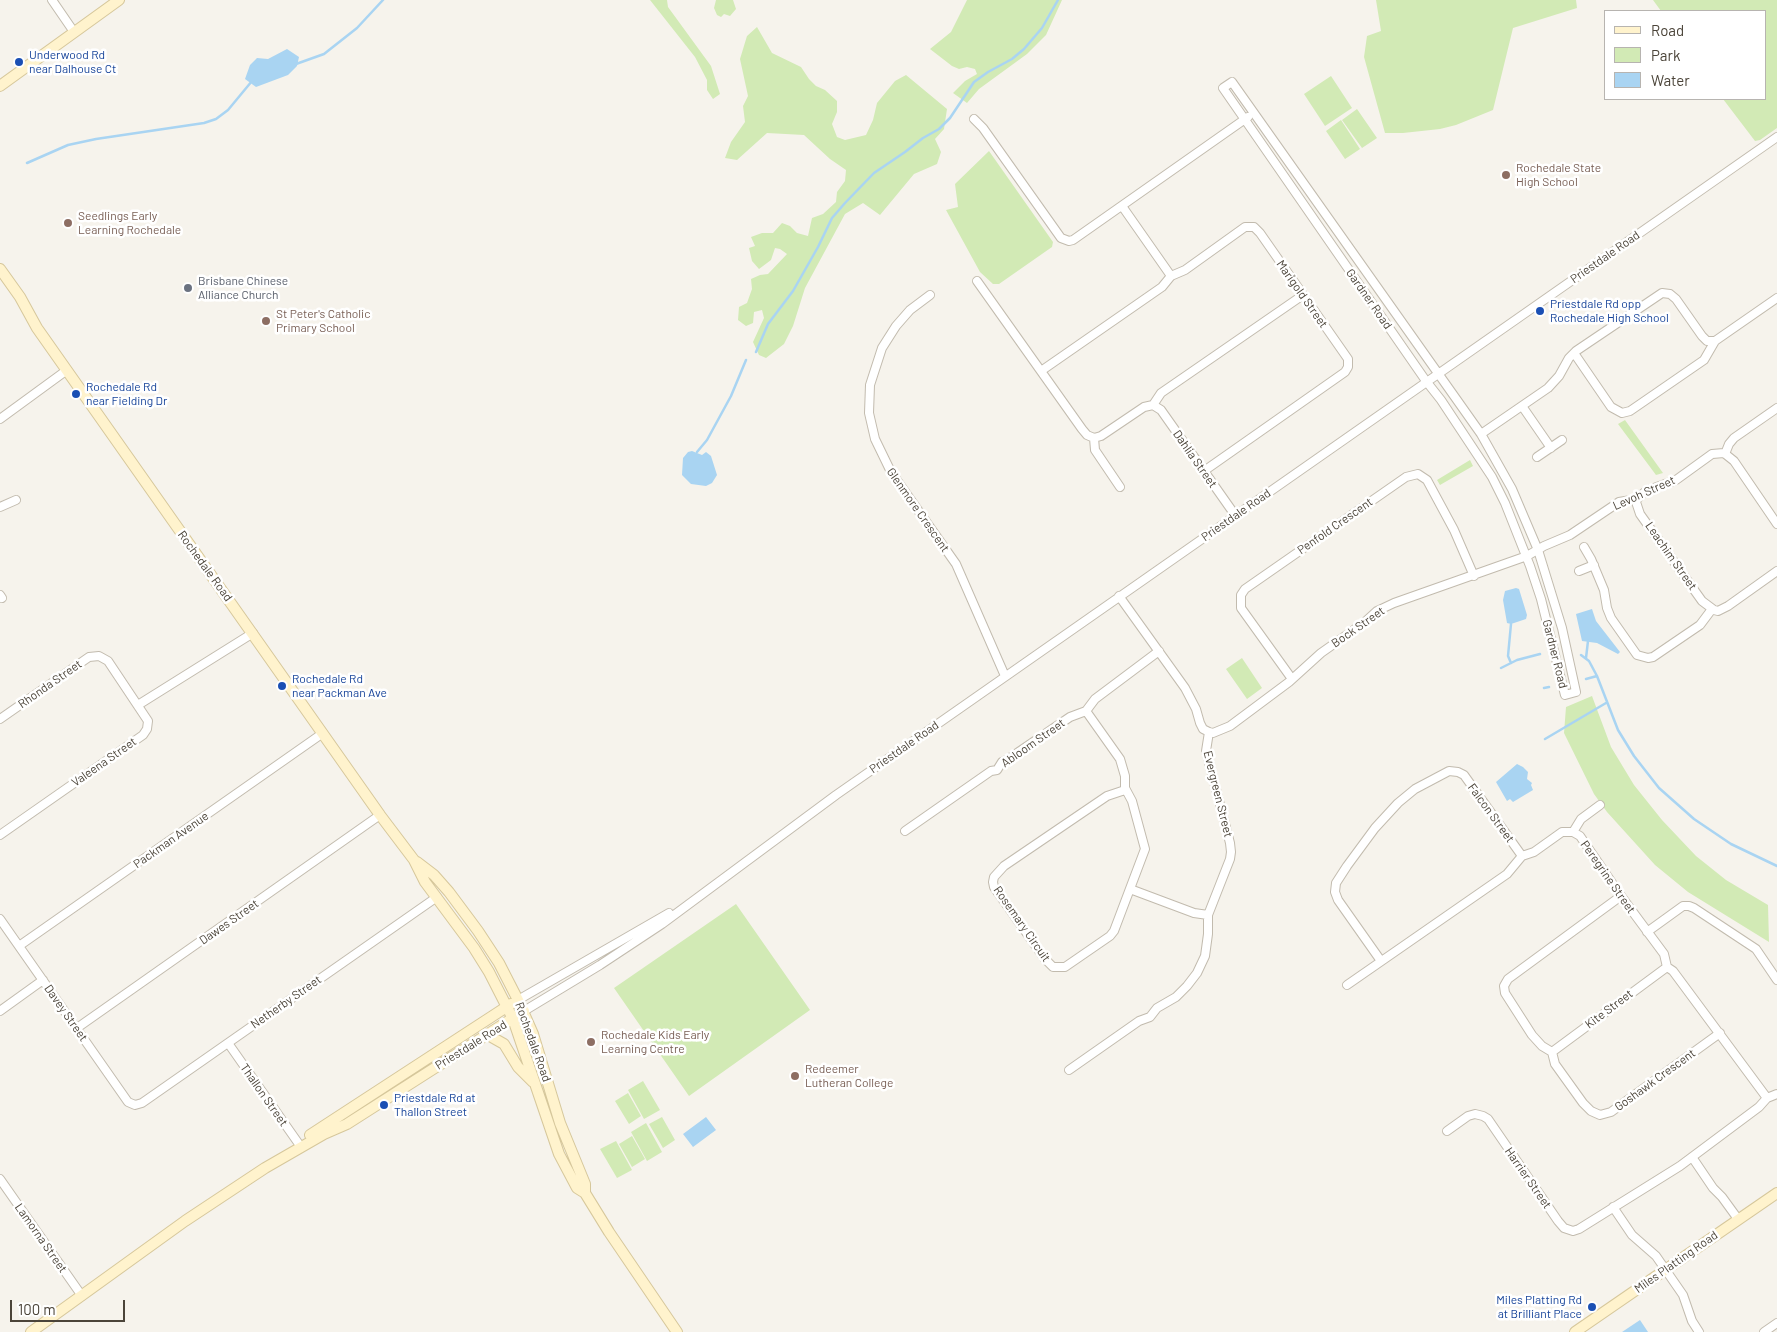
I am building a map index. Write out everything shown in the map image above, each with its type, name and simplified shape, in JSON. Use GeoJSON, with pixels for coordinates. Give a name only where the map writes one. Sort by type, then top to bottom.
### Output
{"type":"FeatureCollection","features":[{"type":"Feature","properties":{"kind":"main road"},"geometry":{"type":"LineString","coordinates":[[0,86],[119,0]]}},
{"type":"Feature","properties":{"kind":"main road","name":"Rochedale Road"},"geometry":{"type":"LineString","coordinates":[[0,269],[20,297],[37,328],[380,815],[414,860],[425,882],[474,948],[513,1019],[559,1154],[577,1188],[586,1193]]}},
{"type":"Feature","properties":{"kind":"main road","name":"Rochedale Road"},"geometry":{"type":"LineString","coordinates":[[414,860],[434,875],[470,919],[499,963],[524,1011],[533,1034],[560,1122],[585,1184],[586,1193],[609,1232],[677,1332]]}},
{"type":"Feature","properties":{"kind":"main road","name":"Priestdale Road"},"geometry":{"type":"LineString","coordinates":[[31,1332],[185,1221],[518,1000]]}},
{"type":"Feature","properties":{"kind":"main road","name":"Priestdale Road"},"geometry":{"type":"LineString","coordinates":[[299,1145],[347,1124],[524,1011]]}},
{"type":"Feature","properties":{"kind":"main road"},"geometry":{"type":"LineString","coordinates":[[488,1035],[504,1044],[518,1067],[535,1084]]}},
{"type":"Feature","properties":{"kind":"main road","name":"Miles Platting Road"},"geometry":{"type":"LineString","coordinates":[[1575,1332],[1777,1193]]}},
{"type":"Feature","properties":{"kind":"street"},"geometry":{"type":"LineString","coordinates":[[52,0],[74,32]]}},
{"type":"Feature","properties":{"kind":"street","name":"Gardner Road"},"geometry":{"type":"LineString","coordinates":[[1232,82],[1481,434],[1512,489],[1538,550],[1562,628],[1576,692],[1565,695],[1541,599],[1506,502],[1492,477],[1245,118],[1224,88],[1232,82]]}},
{"type":"Feature","properties":{"kind":"street"},"geometry":{"type":"LineString","coordinates":[[974,119],[983,128],[1061,238],[1069,241],[1122,206],[1253,112]]}},
{"type":"Feature","properties":{"kind":"street","name":"Priestdale Road"},"geometry":{"type":"LineString","coordinates":[[524,1011],[600,965],[662,924],[796,823],[1777,137]]}},
{"type":"Feature","properties":{"kind":"street"},"geometry":{"type":"LineString","coordinates":[[1041,370],[1162,287],[1171,276],[1122,206]]}},
{"type":"Feature","properties":{"kind":"street","name":"Marigold Street"},"geometry":{"type":"LineString","coordinates":[[1171,276],[1186,270],[1246,228],[1254,227],[1348,359],[1348,366],[1345,372],[1204,470]]}},
{"type":"Feature","properties":{"kind":"street"},"geometry":{"type":"LineString","coordinates":[[978,281],[1082,429],[1087,435],[1094,438],[1101,436],[1144,407],[1153,405],[1161,393],[1303,295]]}},
{"type":"Feature","properties":{"kind":"street"},"geometry":{"type":"LineString","coordinates":[[1481,434],[1548,388],[1559,376],[1574,353],[1662,293],[1670,294],[1676,299],[1707,341],[1715,341]]}},
{"type":"Feature","properties":{"kind":"street","name":"Glenmore Crescent"},"geometry":{"type":"LineString","coordinates":[[930,295],[910,310],[896,326],[882,348],[870,385],[869,414],[875,440],[891,472],[956,564],[1005,676]]}},
{"type":"Feature","properties":{"kind":"street"},"geometry":{"type":"LineString","coordinates":[[1574,353],[1611,407],[1622,413],[1630,411],[1704,360],[1715,341],[1777,298]]}},
{"type":"Feature","properties":{"kind":"street"},"geometry":{"type":"LineString","coordinates":[[0,419],[67,370]]}},
{"type":"Feature","properties":{"kind":"street","name":"Dahlia Street"},"geometry":{"type":"LineString","coordinates":[[1153,405],[1161,410],[1235,515]]}},
{"type":"Feature","properties":{"kind":"street"},"geometry":{"type":"LineString","coordinates":[[1522,406],[1551,448]]}},
{"type":"Feature","properties":{"kind":"street"},"geometry":{"type":"LineString","coordinates":[[1777,408],[1734,438],[1725,454],[1734,461],[1777,524]]}},
{"type":"Feature","properties":{"kind":"street"},"geometry":{"type":"LineString","coordinates":[[1094,438],[1095,450],[1120,487]]}},
{"type":"Feature","properties":{"kind":"street"},"geometry":{"type":"LineString","coordinates":[[1537,457],[1562,440]]}},
{"type":"Feature","properties":{"kind":"street","name":"Levoh Street"},"geometry":{"type":"LineString","coordinates":[[1526,556],[1570,535],[1619,502],[1635,499],[1646,491],[1676,480],[1712,454],[1717,452],[1725,454]]}},
{"type":"Feature","properties":{"kind":"street","name":"Penfold Crescent"},"geometry":{"type":"LineString","coordinates":[[1292,679],[1241,608],[1241,595],[1245,589],[1406,477],[1418,474],[1427,480],[1454,530],[1474,576]]}},
{"type":"Feature","properties":{"kind":"street","name":"Leachim Street"},"geometry":{"type":"LineString","coordinates":[[1635,499],[1640,514],[1702,601],[1712,609]]}},
{"type":"Feature","properties":{"kind":"street"},"geometry":{"type":"LineString","coordinates":[[0,507],[16,500]]}},
{"type":"Feature","properties":{"kind":"street"},"geometry":{"type":"LineString","coordinates":[[1584,547],[1604,590],[1611,618],[1634,652],[1642,657],[1653,657],[1700,625],[1712,609],[1718,610],[1728,606],[1777,571]]}},
{"type":"Feature","properties":{"kind":"street","name":"Bock Street"},"geometry":{"type":"LineString","coordinates":[[1209,732],[1213,733],[1230,726],[1377,611],[1394,603],[1526,556]]}},
{"type":"Feature","properties":{"kind":"street"},"geometry":{"type":"LineString","coordinates":[[1579,570],[1594,565]]}},
{"type":"Feature","properties":{"kind":"street","name":"Evergreen Street"},"geometry":{"type":"LineString","coordinates":[[1069,1070],[1139,1021],[1150,1017],[1157,1008],[1176,997],[1197,973],[1205,956],[1208,915],[1231,852],[1206,751],[1209,732],[1203,729],[1196,709],[1185,688],[1119,596]]}},
{"type":"Feature","properties":{"kind":"street"},"geometry":{"type":"LineString","coordinates":[[138,705],[253,634]]}},
{"type":"Feature","properties":{"kind":"street","name":"Abloom Street"},"geometry":{"type":"LineString","coordinates":[[905,831],[991,771],[997,770],[1002,762],[1070,717],[1086,711],[1095,699],[1158,651]]}},
{"type":"Feature","properties":{"kind":"street","name":"Rhonda Street"},"geometry":{"type":"LineString","coordinates":[[0,719],[89,657],[99,656],[108,661],[138,705]]}},
{"type":"Feature","properties":{"kind":"street","name":"Valeena Street"},"geometry":{"type":"LineString","coordinates":[[0,835],[143,735],[147,729],[148,721],[138,705]]}},
{"type":"Feature","properties":{"kind":"street","name":"Rosemary Circuit"},"geometry":{"type":"LineString","coordinates":[[1086,711],[1120,759],[1125,776],[1125,790],[1132,801],[1144,850],[1114,930],[1110,936],[1065,967],[1059,968],[1048,964],[994,887],[992,882],[994,877],[1004,866],[1107,796],[1125,790]]}},
{"type":"Feature","properties":{"kind":"street","name":"Packman Avenue"},"geometry":{"type":"LineString","coordinates":[[19,946],[323,734]]}},
{"type":"Feature","properties":{"kind":"street","name":"Falcon Street"},"geometry":{"type":"LineString","coordinates":[[1381,961],[1338,900],[1335,892],[1336,883],[1346,866],[1375,828],[1398,803],[1422,784],[1449,771],[1458,772],[1464,776],[1522,856]]}},
{"type":"Feature","properties":{"kind":"street"},"geometry":{"type":"LineString","coordinates":[[1574,832],[1581,819],[1600,805]]}},
{"type":"Feature","properties":{"kind":"street","name":"Dawes Street"},"geometry":{"type":"LineString","coordinates":[[77,1028],[380,815]]}},
{"type":"Feature","properties":{"kind":"street","name":"Peregrine Street"},"geometry":{"type":"LineString","coordinates":[[1347,985],[1507,874],[1522,856],[1534,852],[1562,832],[1574,832],[1580,836],[1664,954],[1667,967],[1673,971],[1767,1098]]}},
{"type":"Feature","properties":{"kind":"street"},"geometry":{"type":"LineString","coordinates":[[1130,889],[1194,913],[1208,915]]}},
{"type":"Feature","properties":{"kind":"street","name":"Priestdale Road"},"geometry":{"type":"LineString","coordinates":[[518,1000],[697,896]]}},
{"type":"Feature","properties":{"kind":"street","name":"Goshawk Crescent"},"geometry":{"type":"LineString","coordinates":[[1621,896],[1508,978],[1504,986],[1505,994],[1532,1035],[1542,1046],[1552,1052],[1555,1064],[1582,1103],[1591,1112],[1600,1115],[1611,1112],[1720,1033]]}},
{"type":"Feature","properties":{"kind":"street","name":"Netherby Street"},"geometry":{"type":"LineString","coordinates":[[135,1105],[142,1103],[437,897]]}},
{"type":"Feature","properties":{"kind":"street"},"geometry":{"type":"LineString","coordinates":[[1647,932],[1684,906],[1689,906],[1756,949],[1777,980]]}},
{"type":"Feature","properties":{"kind":"street","name":"Davey Street"},"geometry":{"type":"LineString","coordinates":[[0,919],[128,1102],[135,1105]]}},
{"type":"Feature","properties":{"kind":"street","name":"Kite Street"},"geometry":{"type":"LineString","coordinates":[[1552,1052],[1667,967]]}},
{"type":"Feature","properties":{"kind":"street"},"geometry":{"type":"LineString","coordinates":[[0,1011],[43,980]]}},
{"type":"Feature","properties":{"kind":"street","name":"Thallon Street"},"geometry":{"type":"LineString","coordinates":[[228,1043],[299,1145]]}},
{"type":"Feature","properties":{"kind":"street","name":"Harrier Street"},"geometry":{"type":"LineString","coordinates":[[1447,1131],[1468,1116],[1475,1114],[1488,1120],[1564,1228],[1573,1231],[1692,1157],[1760,1108],[1767,1098],[1777,1094]]}},
{"type":"Feature","properties":{"kind":"street"},"geometry":{"type":"LineString","coordinates":[[1692,1157],[1713,1188],[1738,1219]]}},
{"type":"Feature","properties":{"kind":"street","name":"Lamorna Street"},"geometry":{"type":"LineString","coordinates":[[0,1179],[82,1296]]}},
{"type":"Feature","properties":{"kind":"street"},"geometry":{"type":"LineString","coordinates":[[1614,1207],[1632,1235],[1650,1250],[1683,1295],[1692,1321],[1699,1332]]}},
{"type":"Feature","properties":{"kind":"street"},"geometry":{"type":"LineString","coordinates":[[1764,1332],[1777,1323]]}},
{"type":"Feature","properties":{"kind":"green space"},"geometry":{"type":"Polygon","coordinates":[[[650,0],[667,0],[668,7],[711,66],[720,94],[713,99],[707,90],[707,80],[695,57],[650,0]]]}},
{"type":"Feature","properties":{"kind":"green space"},"geometry":{"type":"Polygon","coordinates":[[[716,0],[733,0],[736,9],[730,16],[724,14],[721,17],[717,15],[714,8],[716,0]]]}},
{"type":"Feature","properties":{"kind":"green space"},"geometry":{"type":"Polygon","coordinates":[[[967,0],[1062,0],[1046,35],[1027,54],[979,89],[967,103],[953,93],[965,81],[977,74],[975,69],[967,67],[959,69],[952,66],[930,49],[951,32],[967,0]]]}},
{"type":"Feature","properties":{"kind":"green space"},"geometry":{"type":"Polygon","coordinates":[[[1376,0],[1576,0],[1577,8],[1513,28],[1493,110],[1456,125],[1440,129],[1385,133],[1364,57],[1367,36],[1381,31],[1376,0]]]}},
{"type":"Feature","properties":{"kind":"green space"},"geometry":{"type":"Polygon","coordinates":[[[1653,0],[1777,0],[1777,128],[1760,140],[1755,141],[1724,100],[1767,100],[1767,10],[1660,10],[1653,0]]]}},
{"type":"Feature","properties":{"kind":"green space"},"geometry":{"type":"Polygon","coordinates":[[[757,27],[772,53],[801,67],[816,86],[825,90],[837,101],[837,112],[832,124],[837,137],[845,140],[866,135],[873,120],[877,103],[895,81],[906,75],[947,109],[944,129],[935,139],[941,152],[937,164],[914,174],[880,215],[863,203],[845,214],[805,288],[793,326],[784,344],[766,358],[759,355],[753,342],[764,318],[762,310],[754,312],[753,323],[746,326],[738,320],[739,307],[747,303],[752,289],[751,279],[768,274],[787,254],[775,248],[771,260],[759,269],[752,261],[749,248],[755,246],[751,237],[762,233],[773,233],[782,223],[790,226],[797,233],[808,236],[812,218],[823,214],[836,202],[837,192],[845,181],[846,170],[830,159],[804,135],[767,133],[737,160],[725,158],[731,142],[745,122],[743,106],[748,96],[740,59],[747,36],[757,27]]]}},
{"type":"Feature","properties":{"kind":"green space"},"geometry":{"type":"Polygon","coordinates":[[[1331,76],[1352,108],[1325,126],[1304,94],[1331,76]]]}},
{"type":"Feature","properties":{"kind":"green space"},"geometry":{"type":"Polygon","coordinates":[[[1357,109],[1377,138],[1362,148],[1342,120],[1357,109]]]}},
{"type":"Feature","properties":{"kind":"green space"},"geometry":{"type":"Polygon","coordinates":[[[1341,120],[1360,149],[1345,159],[1326,131],[1341,120]]]}},
{"type":"Feature","properties":{"kind":"green space"},"geometry":{"type":"Polygon","coordinates":[[[989,151],[1053,242],[1052,247],[999,284],[993,284],[980,272],[946,210],[958,207],[955,184],[989,151]]]}},
{"type":"Feature","properties":{"kind":"green space"},"geometry":{"type":"Polygon","coordinates":[[[1625,420],[1663,473],[1656,475],[1618,424],[1625,420]]]}},
{"type":"Feature","properties":{"kind":"green space"},"geometry":{"type":"Polygon","coordinates":[[[1470,460],[1473,466],[1440,485],[1437,480],[1470,460]]]}},
{"type":"Feature","properties":{"kind":"green space"},"geometry":{"type":"Polygon","coordinates":[[[1242,658],[1262,688],[1247,699],[1226,669],[1242,658]]]}},
{"type":"Feature","properties":{"kind":"green space"},"geometry":{"type":"Polygon","coordinates":[[[1592,696],[1611,747],[1634,785],[1662,820],[1696,856],[1726,880],[1768,905],[1769,942],[1688,892],[1655,865],[1607,812],[1594,794],[1564,733],[1566,707],[1592,696]]]}},
{"type":"Feature","properties":{"kind":"green space"},"geometry":{"type":"Polygon","coordinates":[[[736,904],[810,1010],[689,1096],[614,988],[736,904]]]}},
{"type":"Feature","properties":{"kind":"green space"},"geometry":{"type":"Polygon","coordinates":[[[643,1081],[660,1110],[644,1119],[628,1090],[643,1081]]]}},
{"type":"Feature","properties":{"kind":"green space"},"geometry":{"type":"Polygon","coordinates":[[[628,1093],[641,1116],[629,1124],[615,1101],[628,1093]]]}},
{"type":"Feature","properties":{"kind":"green space"},"geometry":{"type":"Polygon","coordinates":[[[662,1117],[675,1140],[663,1148],[649,1124],[662,1117]]]}},
{"type":"Feature","properties":{"kind":"green space"},"geometry":{"type":"Polygon","coordinates":[[[646,1123],[662,1152],[647,1161],[631,1132],[646,1123]]]}},
{"type":"Feature","properties":{"kind":"green space"},"geometry":{"type":"Polygon","coordinates":[[[632,1136],[645,1159],[632,1167],[619,1144],[632,1136]]]}},
{"type":"Feature","properties":{"kind":"green space"},"geometry":{"type":"Polygon","coordinates":[[[616,1141],[632,1170],[617,1178],[600,1149],[616,1141]]]}},
{"type":"Feature","properties":{"kind":"water"},"geometry":{"type":"Polygon","coordinates":[[[287,49],[299,57],[297,66],[288,75],[256,87],[245,79],[250,65],[257,58],[268,59],[287,49]]]}},
{"type":"Feature","properties":{"kind":"water"},"geometry":{"type":"Polygon","coordinates":[[[692,451],[702,455],[706,452],[711,456],[717,475],[712,483],[706,486],[691,484],[682,475],[683,458],[688,452],[692,451]]]}},
{"type":"Feature","properties":{"kind":"water"},"geometry":{"type":"Polygon","coordinates":[[[1519,589],[1527,615],[1526,619],[1511,624],[1507,623],[1503,600],[1505,591],[1519,589]]]}},
{"type":"Feature","properties":{"kind":"water"},"geometry":{"type":"Polygon","coordinates":[[[1592,609],[1596,621],[1620,652],[1618,654],[1597,643],[1582,641],[1576,614],[1592,609]]]}},
{"type":"Feature","properties":{"kind":"water"},"geometry":{"type":"Polygon","coordinates":[[[1517,764],[1528,772],[1527,779],[1532,783],[1533,790],[1513,802],[1510,799],[1507,801],[1496,782],[1517,764]]]}},
{"type":"Feature","properties":{"kind":"water"},"geometry":{"type":"Polygon","coordinates":[[[706,1117],[716,1130],[693,1147],[683,1134],[706,1117]]]}},
{"type":"Feature","properties":{"kind":"water"},"geometry":{"type":"Polygon","coordinates":[[[1640,1320],[1648,1332],[1622,1332],[1640,1320]]]}},
{"type":"Feature","properties":{"kind":"waterway"},"geometry":{"type":"LineString","coordinates":[[296,64],[324,54],[357,28],[383,0]]}},
{"type":"Feature","properties":{"kind":"waterway"},"geometry":{"type":"LineString","coordinates":[[756,352],[768,324],[793,291],[832,218],[874,173],[923,138],[939,129],[950,118],[974,82],[1012,59],[1024,49],[1042,28],[1058,0]]}},
{"type":"Feature","properties":{"kind":"waterway"},"geometry":{"type":"LineString","coordinates":[[27,163],[68,145],[204,123],[216,119],[228,110],[252,81]]}},
{"type":"Feature","properties":{"kind":"waterway"},"geometry":{"type":"LineString","coordinates":[[697,452],[707,440],[731,396],[746,360]]}},
{"type":"Feature","properties":{"kind":"waterway"},"geometry":{"type":"LineString","coordinates":[[1511,624],[1508,656],[1511,663]]}},
{"type":"Feature","properties":{"kind":"waterway"},"geometry":{"type":"LineString","coordinates":[[1586,658],[1588,641]]}},
{"type":"Feature","properties":{"kind":"waterway"},"geometry":{"type":"LineString","coordinates":[[1501,668],[1517,660],[1540,654]]}},
{"type":"Feature","properties":{"kind":"waterway"},"geometry":{"type":"LineString","coordinates":[[1581,655],[1589,661],[1597,676],[1618,730],[1634,756],[1659,788],[1694,819],[1731,844],[1777,866]]}},
{"type":"Feature","properties":{"kind":"waterway"},"geometry":{"type":"LineString","coordinates":[[1586,679],[1597,676]]}},
{"type":"Feature","properties":{"kind":"waterway"},"geometry":{"type":"LineString","coordinates":[[1544,688],[1549,687]]}},
{"type":"Feature","properties":{"kind":"waterway"},"geometry":{"type":"LineString","coordinates":[[1545,739],[1606,703]]}},
{"type":"Feature","properties":{"kind":"place","name":"Underwood Rd near Dalhouse Ct"},"geometry":{"type":"Point","coordinates":[19,62]}},
{"type":"Feature","properties":{"kind":"place","name":"Rochedale State High School"},"geometry":{"type":"Point","coordinates":[1506,175]}},
{"type":"Feature","properties":{"kind":"place","name":"Seedlings Early Learning Rochedale"},"geometry":{"type":"Point","coordinates":[68,223]}},
{"type":"Feature","properties":{"kind":"place","name":"Brisbane Chinese Alliance Church"},"geometry":{"type":"Point","coordinates":[188,288]}},
{"type":"Feature","properties":{"kind":"place","name":"Priestdale Rd opp Rochedale High School"},"geometry":{"type":"Point","coordinates":[1540,311]}},
{"type":"Feature","properties":{"kind":"place","name":"St Peter's Catholic Primary School"},"geometry":{"type":"Point","coordinates":[266,321]}},
{"type":"Feature","properties":{"kind":"place","name":"Rochedale Rd near Fielding Dr"},"geometry":{"type":"Point","coordinates":[76,394]}},
{"type":"Feature","properties":{"kind":"place","name":"Rochedale Rd near Packman Ave"},"geometry":{"type":"Point","coordinates":[282,686]}},
{"type":"Feature","properties":{"kind":"place","name":"Rochedale Kids Early Learning Centre"},"geometry":{"type":"Point","coordinates":[591,1042]}},
{"type":"Feature","properties":{"kind":"place","name":"Redeemer Lutheran College"},"geometry":{"type":"Point","coordinates":[795,1076]}},
{"type":"Feature","properties":{"kind":"place","name":"Priestdale Rd at Thallon Street"},"geometry":{"type":"Point","coordinates":[384,1105]}},
{"type":"Feature","properties":{"kind":"place","name":"Miles Platting Rd at Brilliant Place"},"geometry":{"type":"Point","coordinates":[1592,1307]}}]}
